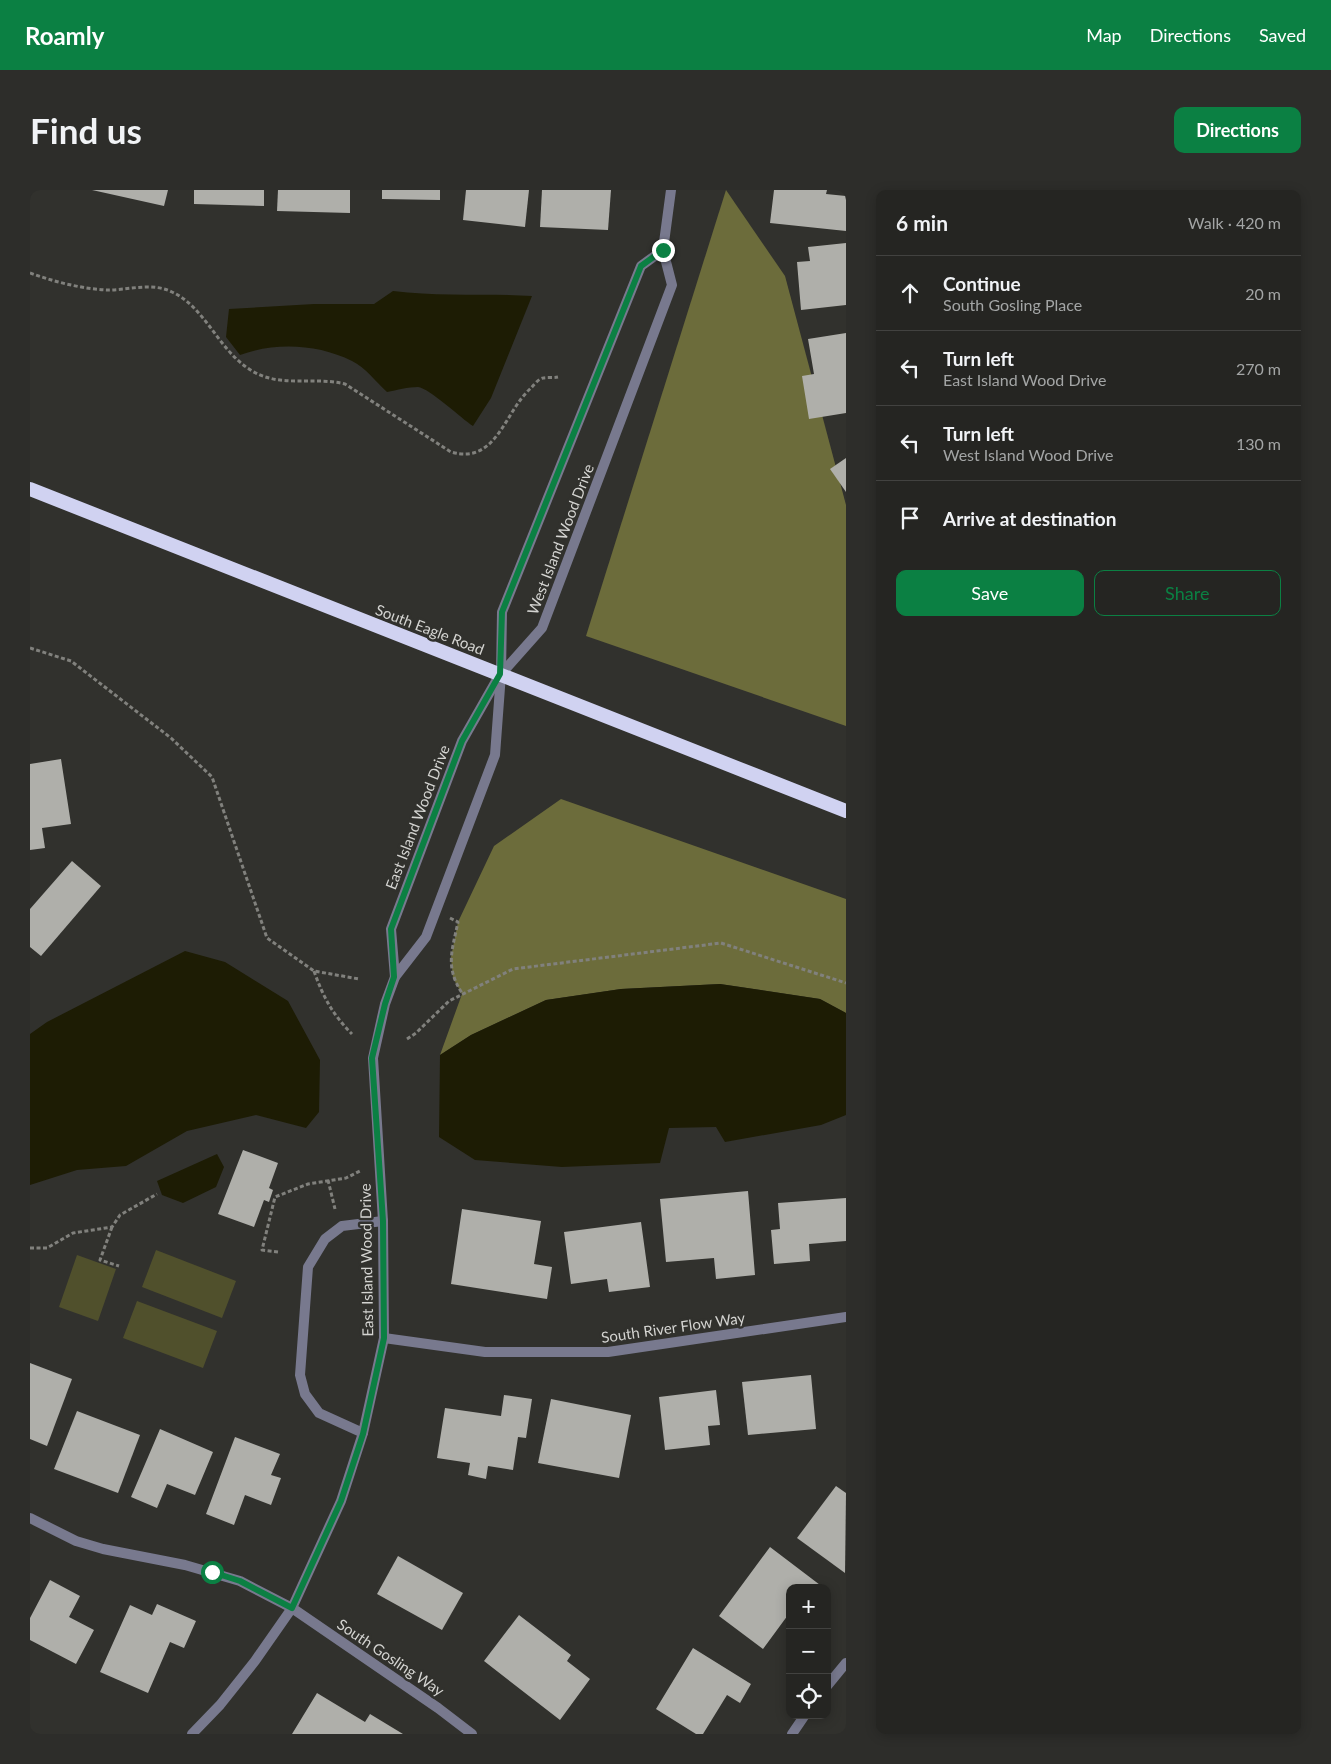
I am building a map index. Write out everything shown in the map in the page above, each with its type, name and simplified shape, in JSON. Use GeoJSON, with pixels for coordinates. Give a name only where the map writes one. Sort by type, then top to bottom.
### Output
{"type":"FeatureCollection","features":[{"type":"Feature","properties":{"kind":"highway","name":"South Eagle Road"},"geometry":{"type":"LineString","coordinates":[[30,489],[846,811]]}},
{"type":"Feature","properties":{"kind":"street","name":"West Island Wood Drive"},"geometry":{"type":"LineString","coordinates":[[500,674],[542,628],[672,285],[663,250],[671,190]]}},
{"type":"Feature","properties":{"kind":"street","name":"West Island Wood Drive"},"geometry":{"type":"LineString","coordinates":[[500,674],[502,612],[641,266],[663,250]]}},
{"type":"Feature","properties":{"kind":"street","name":"East Island Wood Drive"},"geometry":{"type":"LineString","coordinates":[[394,977],[391,929],[462,741],[500,674]]}},
{"type":"Feature","properties":{"kind":"street","name":"East Island Wood Drive"},"geometry":{"type":"LineString","coordinates":[[192,1734],[220,1705],[292,1608],[341,1501],[363,1434],[384,1338],[383,1221],[372,1058],[385,1004],[394,977],[426,937],[496,755],[500,674]]}},
{"type":"Feature","properties":{"kind":"street"},"geometry":{"type":"LineString","coordinates":[[363,1434],[319,1413],[305,1394],[300,1374],[308,1267],[325,1239],[342,1226],[383,1221]]}},
{"type":"Feature","properties":{"kind":"street","name":"South River Flow Way"},"geometry":{"type":"LineString","coordinates":[[384,1338],[485,1352],[608,1352],[846,1318]]}},
{"type":"Feature","properties":{"kind":"street","name":"South Gosling Way"},"geometry":{"type":"LineString","coordinates":[[30,1518],[59,1533],[103,1549],[185,1565],[240,1581],[292,1608],[438,1708],[472,1734]]}},
{"type":"Feature","properties":{"kind":"street"},"geometry":{"type":"LineString","coordinates":[[831,1681],[846,1663]]}},
{"type":"Feature","properties":{"kind":"street"},"geometry":{"type":"LineString","coordinates":[[792,1734],[802,1719]]}},
{"type":"Feature","properties":{"kind":"path"},"geometry":{"type":"LineString","coordinates":[[30,273],[86,288],[109,290],[160,288],[172,292],[193,308],[234,357],[249,370],[267,378],[286,382],[334,381],[345,384],[451,452],[464,456],[477,453],[487,447],[497,436],[526,392],[541,378],[558,377]]}},
{"type":"Feature","properties":{"kind":"path"},"geometry":{"type":"LineString","coordinates":[[30,648],[71,661],[171,738],[212,777],[267,938],[314,970],[359,979]]}},
{"type":"Feature","properties":{"kind":"path"},"geometry":{"type":"LineString","coordinates":[[448,918],[458,922],[451,957],[452,978],[462,993]]}},
{"type":"Feature","properties":{"kind":"path"},"geometry":{"type":"LineString","coordinates":[[406,1039],[416,1033],[449,1001],[513,969],[721,943],[846,983]]}},
{"type":"Feature","properties":{"kind":"path"},"geometry":{"type":"LineString","coordinates":[[314,970],[323,997],[337,1019],[352,1034]]}},
{"type":"Feature","properties":{"kind":"path"},"geometry":{"type":"LineString","coordinates":[[278,1252],[262,1250],[275,1197],[308,1184],[346,1178],[360,1171]]}},
{"type":"Feature","properties":{"kind":"path"},"geometry":{"type":"LineString","coordinates":[[328,1180],[335,1209]]}},
{"type":"Feature","properties":{"kind":"path"},"geometry":{"type":"LineString","coordinates":[[119,1266],[100,1260],[112,1227],[120,1215],[157,1194]]}},
{"type":"Feature","properties":{"kind":"path"},"geometry":{"type":"LineString","coordinates":[[30,1248],[47,1248],[73,1233],[112,1227]]}},
{"type":"Feature","properties":{"kind":"shaded area"},"geometry":{"type":"Polygon","coordinates":[[[726,190],[785,276],[846,505],[846,726],[586,636],[726,190]]]}},
{"type":"Feature","properties":{"kind":"shaded area"},"geometry":{"type":"Polygon","coordinates":[[[393,291],[428,294],[532,296],[491,398],[473,426],[437,398],[418,387],[387,392],[361,367],[339,355],[311,348],[282,347],[267,348],[240,355],[226,337],[229,309],[314,304],[374,304],[393,291]]]}},
{"type":"Feature","properties":{"kind":"shaded area"},"geometry":{"type":"Polygon","coordinates":[[[561,799],[846,899],[846,1013],[820,999],[720,984],[621,989],[546,1000],[471,1035],[440,1055],[462,994],[453,978],[451,957],[458,922],[494,846],[561,799]]]}},
{"type":"Feature","properties":{"kind":"shaded area"},"geometry":{"type":"Polygon","coordinates":[[[185,951],[225,962],[288,1001],[320,1060],[319,1112],[306,1128],[256,1115],[187,1131],[126,1166],[77,1170],[30,1185],[30,1034],[47,1022],[185,951]]]}},
{"type":"Feature","properties":{"kind":"shaded area"},"geometry":{"type":"Polygon","coordinates":[[[720,984],[820,999],[846,1013],[846,1115],[821,1125],[725,1142],[716,1127],[669,1128],[660,1163],[562,1167],[475,1160],[439,1137],[440,1055],[471,1035],[546,1000],[621,989],[720,984]]]}},
{"type":"Feature","properties":{"kind":"shaded area"},"geometry":{"type":"Polygon","coordinates":[[[217,1154],[224,1167],[216,1187],[183,1203],[162,1195],[157,1181],[217,1154]]]}},
{"type":"Feature","properties":{"kind":"shaded area"},"geometry":{"type":"Polygon","coordinates":[[[156,1250],[236,1281],[222,1318],[142,1287],[156,1250]]]}},
{"type":"Feature","properties":{"kind":"shaded area"},"geometry":{"type":"Polygon","coordinates":[[[77,1255],[116,1269],[98,1321],[59,1307],[77,1255]]]}},
{"type":"Feature","properties":{"kind":"shaded area"},"geometry":{"type":"Polygon","coordinates":[[[137,1301],[217,1331],[203,1368],[123,1338],[137,1301]]]}},
{"type":"Feature","properties":{"kind":"building"},"geometry":{"type":"Polygon","coordinates":[[[92,190],[168,190],[164,206],[92,190]]]}},
{"type":"Feature","properties":{"kind":"building"},"geometry":{"type":"Polygon","coordinates":[[[194,190],[264,190],[264,206],[194,204],[194,190]]]}},
{"type":"Feature","properties":{"kind":"building"},"geometry":{"type":"Polygon","coordinates":[[[278,190],[350,190],[350,213],[277,211],[278,190]]]}},
{"type":"Feature","properties":{"kind":"building"},"geometry":{"type":"Polygon","coordinates":[[[382,190],[440,190],[440,200],[382,199],[382,190]]]}},
{"type":"Feature","properties":{"kind":"building"},"geometry":{"type":"Polygon","coordinates":[[[466,190],[529,190],[525,227],[463,220],[466,190]]]}},
{"type":"Feature","properties":{"kind":"building"},"geometry":{"type":"Polygon","coordinates":[[[542,190],[611,190],[608,230],[540,227],[542,190]]]}},
{"type":"Feature","properties":{"kind":"building"},"geometry":{"type":"Polygon","coordinates":[[[774,190],[827,190],[826,194],[846,196],[846,231],[770,223],[774,190]]]}},
{"type":"Feature","properties":{"kind":"building"},"geometry":{"type":"Polygon","coordinates":[[[846,243],[846,305],[801,310],[797,262],[810,261],[808,247],[846,243]]]}},
{"type":"Feature","properties":{"kind":"building"},"geometry":{"type":"Polygon","coordinates":[[[846,333],[846,413],[809,419],[802,376],[814,374],[808,339],[846,333]]]}},
{"type":"Feature","properties":{"kind":"building"},"geometry":{"type":"Polygon","coordinates":[[[846,458],[846,492],[830,469],[846,458]]]}},
{"type":"Feature","properties":{"kind":"building"},"geometry":{"type":"Polygon","coordinates":[[[61,759],[71,824],[42,828],[45,848],[30,850],[30,764],[61,759]]]}},
{"type":"Feature","properties":{"kind":"building"},"geometry":{"type":"Polygon","coordinates":[[[72,861],[101,886],[41,956],[30,947],[30,909],[72,861]]]}},
{"type":"Feature","properties":{"kind":"building"},"geometry":{"type":"Polygon","coordinates":[[[243,1150],[278,1163],[269,1188],[273,1190],[269,1202],[264,1200],[254,1227],[218,1214],[243,1150]]]}},
{"type":"Feature","properties":{"kind":"building"},"geometry":{"type":"Polygon","coordinates":[[[748,1191],[755,1275],[716,1279],[714,1258],[666,1262],[660,1199],[748,1191]]]}},
{"type":"Feature","properties":{"kind":"building"},"geometry":{"type":"Polygon","coordinates":[[[846,1198],[846,1241],[809,1244],[810,1261],[774,1264],[771,1230],[780,1229],[778,1203],[846,1198]]]}},
{"type":"Feature","properties":{"kind":"building"},"geometry":{"type":"Polygon","coordinates":[[[462,1209],[541,1221],[534,1264],[552,1267],[547,1299],[451,1284],[462,1209]]]}},
{"type":"Feature","properties":{"kind":"building"},"geometry":{"type":"Polygon","coordinates":[[[641,1222],[650,1287],[609,1292],[607,1279],[571,1284],[564,1232],[641,1222]]]}},
{"type":"Feature","properties":{"kind":"building"},"geometry":{"type":"Polygon","coordinates":[[[30,1363],[72,1379],[47,1446],[30,1439],[30,1363]]]}},
{"type":"Feature","properties":{"kind":"building"},"geometry":{"type":"Polygon","coordinates":[[[811,1375],[816,1429],[748,1435],[742,1382],[811,1375]]]}},
{"type":"Feature","properties":{"kind":"building"},"geometry":{"type":"Polygon","coordinates":[[[716,1390],[720,1425],[708,1426],[710,1445],[665,1450],[659,1397],[716,1390]]]}},
{"type":"Feature","properties":{"kind":"building"},"geometry":{"type":"Polygon","coordinates":[[[504,1395],[532,1399],[526,1438],[518,1437],[513,1470],[488,1466],[486,1479],[468,1475],[470,1463],[437,1458],[445,1408],[501,1416],[504,1395]]]}},
{"type":"Feature","properties":{"kind":"building"},"geometry":{"type":"Polygon","coordinates":[[[551,1399],[631,1415],[619,1478],[538,1463],[551,1399]]]}},
{"type":"Feature","properties":{"kind":"building"},"geometry":{"type":"Polygon","coordinates":[[[77,1411],[140,1435],[118,1493],[54,1469],[77,1411]]]}},
{"type":"Feature","properties":{"kind":"building"},"geometry":{"type":"Polygon","coordinates":[[[160,1429],[213,1452],[195,1495],[167,1484],[157,1508],[131,1497],[160,1429]]]}},
{"type":"Feature","properties":{"kind":"building"},"geometry":{"type":"Polygon","coordinates":[[[235,1437],[280,1454],[271,1475],[281,1478],[271,1505],[245,1495],[234,1525],[206,1514],[235,1437]]]}},
{"type":"Feature","properties":{"kind":"building"},"geometry":{"type":"Polygon","coordinates":[[[836,1486],[846,1493],[845,1573],[797,1538],[836,1486]]]}},
{"type":"Feature","properties":{"kind":"building"},"geometry":{"type":"Polygon","coordinates":[[[770,1547],[819,1584],[786,1584],[786,1618],[763,1649],[719,1616],[770,1547]]]}},
{"type":"Feature","properties":{"kind":"building"},"geometry":{"type":"Polygon","coordinates":[[[398,1556],[463,1593],[442,1630],[377,1594],[398,1556]]]}},
{"type":"Feature","properties":{"kind":"building"},"geometry":{"type":"Polygon","coordinates":[[[50,1580],[80,1596],[69,1617],[94,1630],[76,1664],[30,1640],[30,1618],[50,1580]]]}},
{"type":"Feature","properties":{"kind":"building"},"geometry":{"type":"Polygon","coordinates":[[[157,1604],[196,1621],[184,1648],[170,1642],[148,1693],[100,1672],[130,1605],[152,1615],[157,1604]]]}},
{"type":"Feature","properties":{"kind":"building"},"geometry":{"type":"Polygon","coordinates":[[[519,1615],[571,1655],[567,1661],[590,1679],[560,1720],[484,1661],[519,1615]]]}},
{"type":"Feature","properties":{"kind":"building"},"geometry":{"type":"Polygon","coordinates":[[[693,1648],[751,1684],[740,1703],[727,1695],[703,1734],[696,1734],[656,1709],[693,1648]]]}},
{"type":"Feature","properties":{"kind":"building"},"geometry":{"type":"Polygon","coordinates":[[[317,1693],[365,1722],[370,1714],[403,1734],[292,1734],[317,1693]]]}},
{"type":"Feature","properties":{"kind":"route"},"geometry":{"type":"LineString","coordinates":[[212,1572],[240,1581],[292,1608],[313,1566],[341,1501],[363,1434],[384,1338],[383,1221],[372,1058],[385,1004],[394,977],[391,929],[462,741],[500,674],[502,612],[641,266],[663,250]]}}]}
